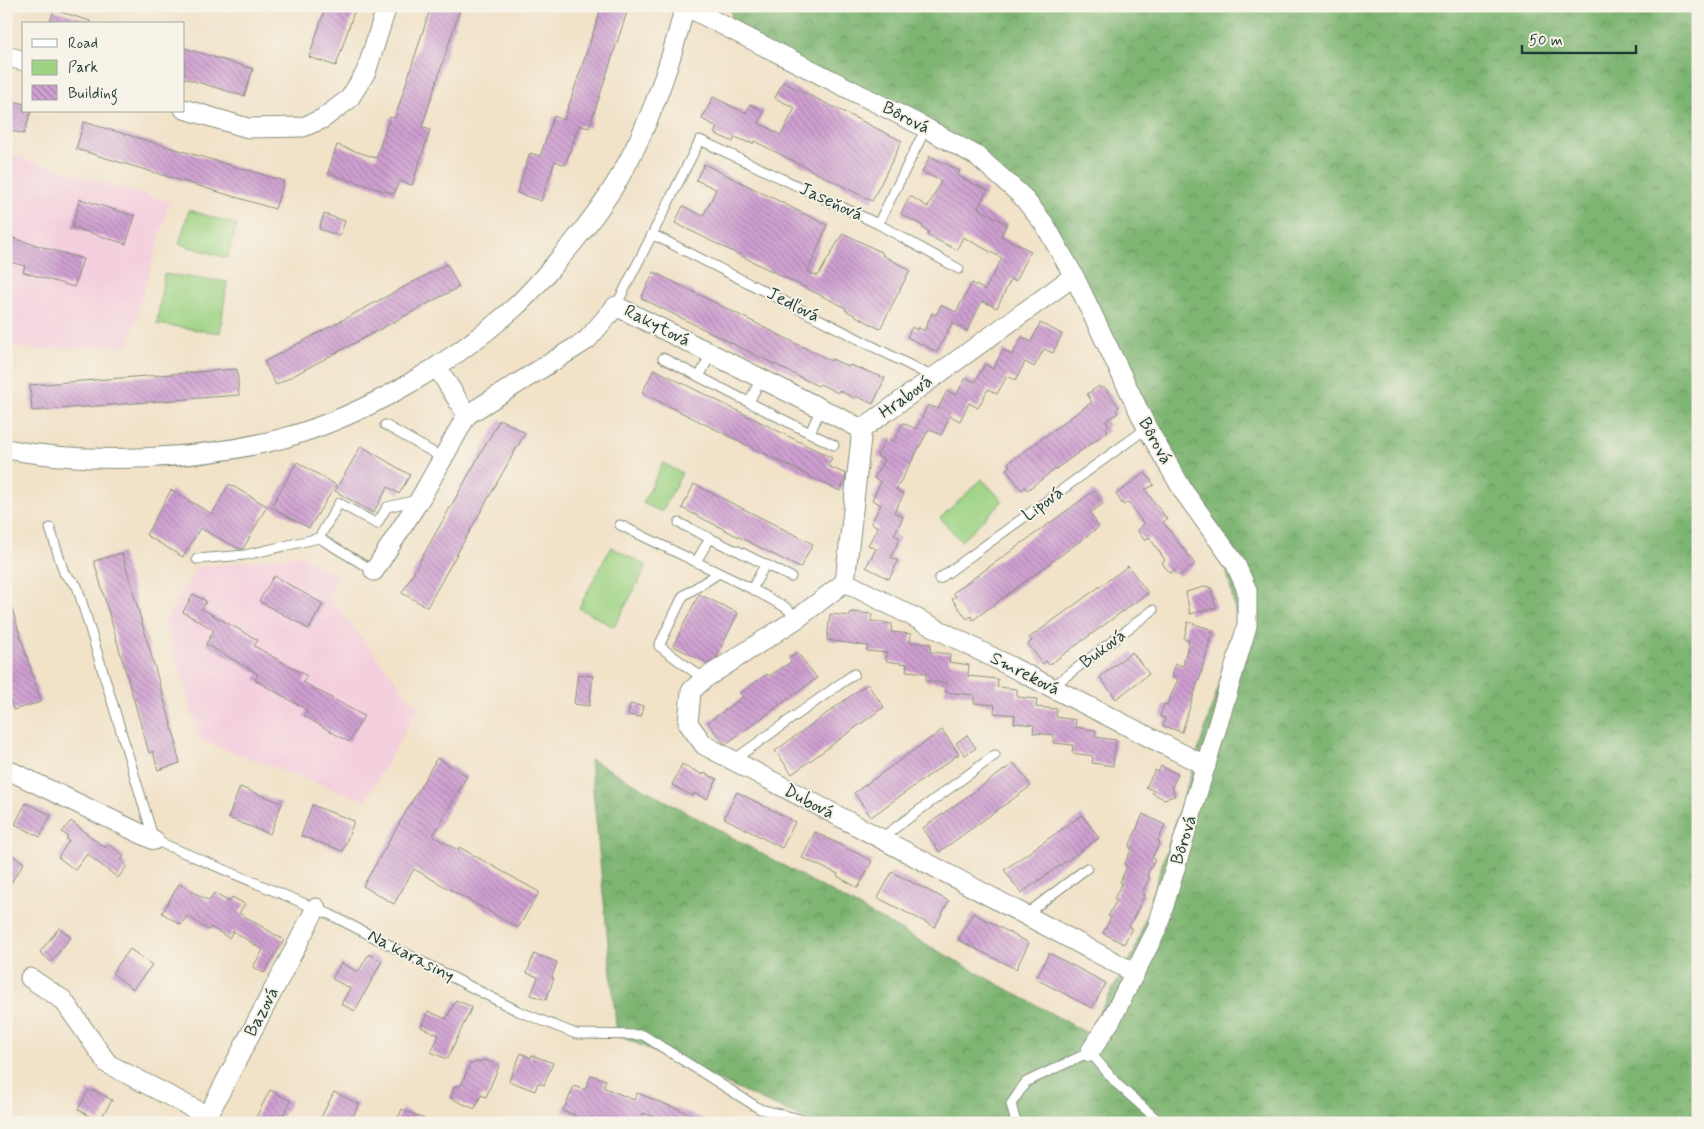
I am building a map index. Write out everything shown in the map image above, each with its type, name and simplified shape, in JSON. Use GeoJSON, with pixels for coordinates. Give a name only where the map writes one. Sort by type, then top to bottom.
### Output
{"type":"FeatureCollection","features":[{"type":"Feature","properties":{"kind":"street"},"geometry":{"type":"LineString","coordinates":[[185,109],[248,128],[303,127],[322,119],[349,99],[366,72],[387,6]]}},
{"type":"Feature","properties":{"kind":"street"},"geometry":{"type":"LineString","coordinates":[[6,449],[72,458],[149,457],[218,451],[284,438],[338,419],[386,397],[437,366],[484,333],[515,307],[544,278],[593,219],[618,180],[643,132],[675,46],[685,6]]}},
{"type":"Feature","properties":{"kind":"street","name":"Bôrová"},"geometry":{"type":"LineString","coordinates":[[685,6],[926,128],[977,156],[1022,196],[1045,225],[1074,276],[1147,428],[1184,492],[1235,562],[1247,590],[1247,626],[1157,928],[1111,1020],[1090,1052]]}},
{"type":"Feature","properties":{"kind":"street"},"geometry":{"type":"LineString","coordinates":[[6,56],[22,60]]}},
{"type":"Feature","properties":{"kind":"street","name":"Hrabová"},"geometry":{"type":"LineString","coordinates":[[845,582],[862,429],[1074,276]]}},
{"type":"Feature","properties":{"kind":"street","name":"Rakytová"},"geometry":{"type":"LineString","coordinates":[[468,415],[587,340],[616,306],[862,429]]}},
{"type":"Feature","properties":{"kind":"street"},"geometry":{"type":"LineString","coordinates":[[374,571],[420,499],[468,415],[437,366]]}},
{"type":"Feature","properties":{"kind":"street","name":"Smreková"},"geometry":{"type":"LineString","coordinates":[[845,582],[1206,766]]}},
{"type":"Feature","properties":{"kind":"street","name":"Dubová"},"geometry":{"type":"LineString","coordinates":[[845,582],[798,618],[704,679],[691,691],[688,723],[704,746],[1135,973]]}},
{"type":"Feature","properties":{"kind":"street","name":"Na karasiny"},"geometry":{"type":"LineString","coordinates":[[6,769],[154,840]]}},
{"type":"Feature","properties":{"kind":"street","name":"Bazová"},"geometry":{"type":"LineString","coordinates":[[30,978],[63,1000],[108,1064],[206,1119],[316,908]]}},
{"type":"Feature","properties":{"kind":"lane"},"geometry":{"type":"LineString","coordinates":[[878,224],[926,128]]}},
{"type":"Feature","properties":{"kind":"lane","name":"Jaseňová"},"geometry":{"type":"LineString","coordinates":[[652,234],[700,140],[878,224],[959,269]]}},
{"type":"Feature","properties":{"kind":"lane"},"geometry":{"type":"LineString","coordinates":[[616,306],[652,234]]}},
{"type":"Feature","properties":{"kind":"lane","name":"Jedľová"},"geometry":{"type":"LineString","coordinates":[[652,234],[933,377]]}},
{"type":"Feature","properties":{"kind":"lane"},"geometry":{"type":"LineString","coordinates":[[699,377],[712,354]]}},
{"type":"Feature","properties":{"kind":"lane"},"geometry":{"type":"LineString","coordinates":[[663,358],[834,445]]}},
{"type":"Feature","properties":{"kind":"lane"},"geometry":{"type":"LineString","coordinates":[[749,402],[762,379]]}},
{"type":"Feature","properties":{"kind":"lane"},"geometry":{"type":"LineString","coordinates":[[810,433],[820,408]]}},
{"type":"Feature","properties":{"kind":"lane"},"geometry":{"type":"LineString","coordinates":[[385,425],[443,458]]}},
{"type":"Feature","properties":{"kind":"lane","name":"Lipová"},"geometry":{"type":"LineString","coordinates":[[939,579],[1147,428]]}},
{"type":"Feature","properties":{"kind":"lane"},"geometry":{"type":"LineString","coordinates":[[319,538],[339,503],[377,524],[387,507],[420,499]]}},
{"type":"Feature","properties":{"kind":"lane"},"geometry":{"type":"LineString","coordinates":[[680,523],[790,577]]}},
{"type":"Feature","properties":{"kind":"lane"},"geometry":{"type":"LineString","coordinates":[[620,525],[785,607],[798,618]]}},
{"type":"Feature","properties":{"kind":"lane"},"geometry":{"type":"LineString","coordinates":[[50,528],[64,573],[78,586],[154,840]]}},
{"type":"Feature","properties":{"kind":"lane"},"geometry":{"type":"LineString","coordinates":[[197,559],[245,555],[319,538],[374,571]]}},
{"type":"Feature","properties":{"kind":"lane"},"geometry":{"type":"LineString","coordinates":[[696,562],[710,538]]}},
{"type":"Feature","properties":{"kind":"lane"},"geometry":{"type":"LineString","coordinates":[[752,590],[765,565]]}},
{"type":"Feature","properties":{"kind":"lane"},"geometry":{"type":"LineString","coordinates":[[704,679],[659,646],[683,596],[719,573]]}},
{"type":"Feature","properties":{"kind":"lane","name":"Buková"},"geometry":{"type":"LineString","coordinates":[[1052,688],[1153,610]]}},
{"type":"Feature","properties":{"kind":"lane"},"geometry":{"type":"LineString","coordinates":[[732,761],[854,674]]}},
{"type":"Feature","properties":{"kind":"lane"},"geometry":{"type":"LineString","coordinates":[[880,839],[995,755]]}},
{"type":"Feature","properties":{"kind":"lane","name":"Na karasiny"},"geometry":{"type":"LineString","coordinates":[[154,840],[316,908],[518,1011],[576,1034],[643,1035],[760,1109],[816,1123]]}},
{"type":"Feature","properties":{"kind":"lane"},"geometry":{"type":"LineString","coordinates":[[1024,915],[1086,868]]}},
{"type":"Feature","properties":{"kind":"lane"},"geometry":{"type":"LineString","coordinates":[[1016,1123],[1011,1104],[1026,1082],[1090,1052],[1117,1084],[1161,1123]]}},
{"type":"Feature","properties":{"kind":"shaded area"},"geometry":{"type":"Polygon","coordinates":[[[6,154],[170,202],[128,345],[37,350],[6,345],[6,154]]]}},
{"type":"Feature","properties":{"kind":"shaded area"},"geometry":{"type":"Polygon","coordinates":[[[300,555],[338,576],[328,596],[418,708],[365,801],[200,740],[165,622],[197,567],[300,555]]]}},
{"type":"Feature","properties":{"kind":"green space"},"geometry":{"type":"Polygon","coordinates":[[[731,6],[1698,6],[1698,1123],[813,1123],[617,1035],[590,759],[1087,1033],[1134,953],[1238,625],[1226,566],[1038,214],[945,140],[732,32],[731,6]]]}},
{"type":"Feature","properties":{"kind":"green space"},"geometry":{"type":"Polygon","coordinates":[[[189,210],[237,225],[227,258],[179,244],[189,210]]]}},
{"type":"Feature","properties":{"kind":"green space"},"geometry":{"type":"Polygon","coordinates":[[[164,274],[227,282],[220,333],[157,324],[164,274]]]}},
{"type":"Feature","properties":{"kind":"green space"},"geometry":{"type":"Polygon","coordinates":[[[663,463],[682,473],[662,512],[643,503],[663,463]]]}},
{"type":"Feature","properties":{"kind":"green space"},"geometry":{"type":"Polygon","coordinates":[[[982,479],[1003,501],[961,541],[940,518],[982,479]]]}},
{"type":"Feature","properties":{"kind":"green space"},"geometry":{"type":"Polygon","coordinates":[[[611,547],[647,566],[614,627],[579,608],[611,547]]]}},
{"type":"Feature","properties":{"kind":"building"},"geometry":{"type":"Polygon","coordinates":[[[326,6],[356,6],[336,66],[309,57],[326,6]]]}},
{"type":"Feature","properties":{"kind":"building"},"geometry":{"type":"Polygon","coordinates":[[[431,6],[461,6],[422,127],[430,130],[412,185],[399,181],[394,194],[328,173],[337,145],[376,158],[390,117],[395,118],[431,6]]]}},
{"type":"Feature","properties":{"kind":"building"},"geometry":{"type":"Polygon","coordinates":[[[602,6],[629,6],[589,128],[579,125],[565,165],[555,161],[541,201],[517,193],[530,153],[540,156],[554,116],[564,120],[602,6]]]}},
{"type":"Feature","properties":{"kind":"building"},"geometry":{"type":"Polygon","coordinates":[[[54,10],[90,21],[90,22],[50,22],[54,10]]]}},
{"type":"Feature","properties":{"kind":"building"},"geometry":{"type":"Polygon","coordinates":[[[185,48],[253,69],[244,96],[185,78],[185,48]]]}},
{"type":"Feature","properties":{"kind":"building"},"geometry":{"type":"Polygon","coordinates":[[[783,82],[902,141],[872,201],[754,141],[753,144],[750,141],[749,143],[735,137],[733,142],[714,133],[717,127],[702,119],[713,97],[746,113],[750,104],[764,111],[759,123],[781,135],[795,108],[775,98],[783,82]]]}},
{"type":"Feature","properties":{"kind":"building"},"geometry":{"type":"Polygon","coordinates":[[[6,99],[22,103],[22,112],[31,112],[24,134],[6,129],[6,99]]]}},
{"type":"Feature","properties":{"kind":"building"},"geometry":{"type":"Polygon","coordinates":[[[84,122],[284,181],[275,209],[76,149],[84,122]]]}},
{"type":"Feature","properties":{"kind":"building"},"geometry":{"type":"Polygon","coordinates":[[[930,156],[960,171],[957,176],[987,190],[978,208],[1007,224],[1001,236],[1031,251],[1016,281],[1011,279],[997,308],[982,301],[967,331],[952,323],[937,352],[907,337],[912,327],[917,330],[918,327],[924,331],[932,313],[936,315],[941,305],[956,312],[972,283],[985,290],[1002,258],[963,237],[957,250],[927,235],[929,231],[922,228],[923,226],[901,214],[910,196],[928,207],[941,181],[922,172],[930,156]]]}},
{"type":"Feature","properties":{"kind":"building"},"geometry":{"type":"Polygon","coordinates":[[[704,164],[827,225],[808,272],[818,276],[843,233],[883,253],[882,255],[910,270],[880,329],[845,310],[846,308],[675,223],[683,206],[703,216],[710,203],[716,189],[696,180],[704,164]]]}},
{"type":"Feature","properties":{"kind":"building"},"geometry":{"type":"Polygon","coordinates":[[[80,199],[135,216],[126,244],[72,227],[80,199]]]}},
{"type":"Feature","properties":{"kind":"building"},"geometry":{"type":"Polygon","coordinates":[[[324,214],[345,221],[340,236],[319,229],[324,214]]]}},
{"type":"Feature","properties":{"kind":"building"},"geometry":{"type":"Polygon","coordinates":[[[6,236],[83,259],[74,287],[23,272],[25,266],[6,261],[6,236]]]}},
{"type":"Feature","properties":{"kind":"building"},"geometry":{"type":"Polygon","coordinates":[[[447,264],[459,287],[276,385],[264,362],[447,264]]]}},
{"type":"Feature","properties":{"kind":"building"},"geometry":{"type":"Polygon","coordinates":[[[654,272],[831,361],[832,359],[849,367],[850,365],[885,378],[873,404],[856,396],[855,399],[839,390],[838,393],[820,384],[818,386],[641,298],[654,272]]]}},
{"type":"Feature","properties":{"kind":"building"},"geometry":{"type":"Polygon","coordinates":[[[1040,323],[1062,334],[1053,353],[1044,349],[1034,367],[1025,362],[1016,380],[1007,376],[997,394],[988,389],[978,408],[969,403],[960,421],[950,416],[941,435],[929,429],[896,490],[904,494],[894,512],[903,517],[894,535],[900,538],[891,557],[898,561],[889,579],[866,567],[876,549],[868,545],[878,527],[871,523],[881,505],[872,500],[881,482],[874,478],[884,460],[877,456],[886,438],[894,442],[903,423],[916,429],[928,405],[938,409],[947,391],[956,395],[966,378],[975,382],[985,364],[993,369],[1003,350],[1012,355],[1022,337],[1031,342],[1040,323]]]}},
{"type":"Feature","properties":{"kind":"building"},"geometry":{"type":"Polygon","coordinates":[[[237,369],[239,395],[32,411],[30,385],[237,369]]]}},
{"type":"Feature","properties":{"kind":"building"},"geometry":{"type":"Polygon","coordinates":[[[654,369],[832,458],[828,466],[846,474],[840,491],[642,393],[654,369]]]}},
{"type":"Feature","properties":{"kind":"building"},"geometry":{"type":"Polygon","coordinates":[[[1099,386],[1101,389],[1104,387],[1119,407],[1116,410],[1118,413],[1106,421],[1109,425],[1106,428],[1108,431],[1027,490],[1025,487],[1021,490],[1006,469],[1010,466],[1008,463],[1092,402],[1087,394],[1099,386]]]}},
{"type":"Feature","properties":{"kind":"building"},"geometry":{"type":"Polygon","coordinates":[[[500,419],[525,433],[427,607],[402,593],[500,419]]]}},
{"type":"Feature","properties":{"kind":"building"},"geometry":{"type":"Polygon","coordinates":[[[361,446],[410,475],[399,494],[388,487],[373,513],[335,491],[361,446]]]}},
{"type":"Feature","properties":{"kind":"building"},"geometry":{"type":"Polygon","coordinates":[[[297,462],[336,485],[309,528],[271,507],[297,462]]]}},
{"type":"Feature","properties":{"kind":"building"},"geometry":{"type":"Polygon","coordinates":[[[1145,473],[1154,485],[1145,490],[1167,519],[1163,522],[1195,564],[1179,576],[1174,570],[1170,573],[1162,563],[1165,560],[1149,537],[1145,541],[1137,530],[1144,524],[1128,502],[1123,505],[1116,494],[1145,473]]]}},
{"type":"Feature","properties":{"kind":"building"},"geometry":{"type":"Polygon","coordinates":[[[229,484],[267,506],[243,549],[239,549],[200,528],[183,557],[146,535],[171,490],[212,514],[229,484]]]}},
{"type":"Feature","properties":{"kind":"building"},"geometry":{"type":"Polygon","coordinates":[[[694,484],[813,544],[800,568],[682,508],[694,484]]]}},
{"type":"Feature","properties":{"kind":"building"},"geometry":{"type":"Polygon","coordinates":[[[1094,491],[1103,504],[1090,513],[1099,527],[973,620],[971,616],[967,619],[952,599],[956,596],[953,593],[1094,491]]]}},
{"type":"Feature","properties":{"kind":"building"},"geometry":{"type":"Polygon","coordinates":[[[122,553],[177,745],[175,745],[180,763],[158,770],[153,751],[149,753],[94,561],[122,553]]]}},
{"type":"Feature","properties":{"kind":"building"},"geometry":{"type":"Polygon","coordinates":[[[1128,566],[1148,593],[1049,665],[1046,661],[1043,664],[1028,644],[1032,641],[1029,638],[1128,566]]]}},
{"type":"Feature","properties":{"kind":"building"},"geometry":{"type":"Polygon","coordinates":[[[274,576],[323,604],[309,629],[259,601],[274,576]]]}},
{"type":"Feature","properties":{"kind":"building"},"geometry":{"type":"Polygon","coordinates":[[[1208,586],[1211,588],[1216,608],[1190,614],[1186,592],[1208,586]]]}},
{"type":"Feature","properties":{"kind":"building"},"geometry":{"type":"Polygon","coordinates":[[[193,594],[206,601],[202,609],[258,640],[254,646],[307,676],[303,682],[364,716],[349,742],[304,716],[307,710],[255,680],[258,674],[206,644],[214,630],[183,612],[193,594]]]}},
{"type":"Feature","properties":{"kind":"building"},"geometry":{"type":"Polygon","coordinates":[[[699,594],[738,613],[716,658],[708,663],[673,646],[699,594]]]}},
{"type":"Feature","properties":{"kind":"building"},"geometry":{"type":"Polygon","coordinates":[[[6,599],[9,599],[41,702],[13,710],[6,689],[6,599]]]}},
{"type":"Feature","properties":{"kind":"building"},"geometry":{"type":"Polygon","coordinates":[[[851,612],[872,614],[871,621],[892,624],[891,632],[911,634],[910,642],[931,644],[930,652],[950,654],[949,662],[969,665],[968,676],[998,679],[997,687],[1017,689],[1017,697],[1037,699],[1036,707],[1057,709],[1056,717],[1076,720],[1075,727],[1096,730],[1095,737],[1116,740],[1113,766],[1092,763],[1093,756],[1072,753],[1073,745],[1053,743],[1054,735],[1033,733],[1034,725],[1014,723],[1015,715],[994,713],[995,705],[974,703],[974,695],[945,692],[946,683],[926,681],[926,673],[906,671],[907,664],[886,661],[887,653],[867,651],[868,646],[827,640],[830,614],[850,616],[851,612]]]}},
{"type":"Feature","properties":{"kind":"building"},"geometry":{"type":"Polygon","coordinates":[[[1188,622],[1210,629],[1209,632],[1212,632],[1199,681],[1182,732],[1163,726],[1165,718],[1160,717],[1164,704],[1167,705],[1178,679],[1172,677],[1175,664],[1183,666],[1189,640],[1184,639],[1188,622]]]}},
{"type":"Feature","properties":{"kind":"building"},"geometry":{"type":"Polygon","coordinates":[[[797,652],[817,678],[726,744],[723,742],[708,722],[743,697],[740,693],[767,674],[769,676],[791,662],[789,657],[797,652]]]}},
{"type":"Feature","properties":{"kind":"building"},"geometry":{"type":"Polygon","coordinates":[[[1132,652],[1149,674],[1116,699],[1100,677],[1132,652]]]}},
{"type":"Feature","properties":{"kind":"building"},"geometry":{"type":"Polygon","coordinates":[[[578,674],[593,676],[589,706],[574,704],[578,674]]]}},
{"type":"Feature","properties":{"kind":"building"},"geometry":{"type":"Polygon","coordinates":[[[867,684],[884,707],[792,774],[775,751],[867,684]]]}},
{"type":"Feature","properties":{"kind":"building"},"geometry":{"type":"Polygon","coordinates":[[[630,704],[643,706],[641,717],[628,715],[630,704]]]}},
{"type":"Feature","properties":{"kind":"building"},"geometry":{"type":"Polygon","coordinates":[[[942,730],[959,754],[871,817],[854,793],[942,730]]]}},
{"type":"Feature","properties":{"kind":"building"},"geometry":{"type":"Polygon","coordinates":[[[967,735],[976,748],[965,755],[956,743],[967,735]]]}},
{"type":"Feature","properties":{"kind":"building"},"geometry":{"type":"Polygon","coordinates":[[[437,758],[467,776],[433,836],[458,850],[459,847],[539,892],[518,928],[414,869],[394,904],[363,886],[437,758]]]}},
{"type":"Feature","properties":{"kind":"building"},"geometry":{"type":"Polygon","coordinates":[[[1014,763],[1031,786],[939,852],[923,828],[1014,763]]]}},
{"type":"Feature","properties":{"kind":"building"},"geometry":{"type":"Polygon","coordinates":[[[682,764],[703,775],[704,773],[717,779],[707,799],[694,793],[693,796],[672,785],[682,764]]]}},
{"type":"Feature","properties":{"kind":"building"},"geometry":{"type":"Polygon","coordinates":[[[1161,766],[1178,774],[1172,787],[1175,796],[1164,799],[1152,793],[1154,791],[1146,787],[1155,770],[1158,772],[1161,766]]]}},
{"type":"Feature","properties":{"kind":"building"},"geometry":{"type":"Polygon","coordinates":[[[240,787],[282,803],[270,834],[228,818],[240,787]]]}},
{"type":"Feature","properties":{"kind":"building"},"geometry":{"type":"Polygon","coordinates":[[[737,792],[795,822],[782,848],[724,818],[737,792]]]}},
{"type":"Feature","properties":{"kind":"building"},"geometry":{"type":"Polygon","coordinates":[[[26,803],[51,815],[40,837],[15,824],[26,803]]]}},
{"type":"Feature","properties":{"kind":"building"},"geometry":{"type":"Polygon","coordinates":[[[312,805],[354,821],[343,851],[301,836],[312,805]]]}},
{"type":"Feature","properties":{"kind":"building"},"geometry":{"type":"Polygon","coordinates":[[[1143,814],[1165,825],[1158,841],[1160,842],[1152,858],[1155,860],[1147,875],[1150,877],[1142,893],[1145,894],[1129,927],[1132,928],[1124,944],[1103,933],[1111,917],[1108,916],[1117,900],[1114,899],[1122,883],[1120,882],[1127,866],[1124,864],[1132,849],[1129,847],[1143,814]]]}},
{"type":"Feature","properties":{"kind":"building"},"geometry":{"type":"Polygon","coordinates":[[[1082,815],[1099,838],[1021,893],[1004,870],[1082,815]]]}},
{"type":"Feature","properties":{"kind":"building"},"geometry":{"type":"Polygon","coordinates":[[[71,821],[105,848],[108,844],[124,856],[121,861],[127,866],[118,878],[87,854],[75,870],[58,857],[69,841],[66,839],[68,837],[62,832],[71,821]]]}},
{"type":"Feature","properties":{"kind":"building"},"geometry":{"type":"Polygon","coordinates":[[[815,832],[872,861],[858,888],[837,876],[838,874],[802,858],[815,832]]]}},
{"type":"Feature","properties":{"kind":"building"},"geometry":{"type":"Polygon","coordinates":[[[6,851],[24,863],[6,890],[6,851]]]}},
{"type":"Feature","properties":{"kind":"building"},"geometry":{"type":"Polygon","coordinates":[[[892,872],[949,901],[935,927],[878,898],[892,872]]]}},
{"type":"Feature","properties":{"kind":"building"},"geometry":{"type":"Polygon","coordinates":[[[179,884],[209,901],[214,893],[229,902],[232,897],[245,904],[239,913],[284,940],[264,973],[253,967],[263,950],[233,931],[229,938],[211,927],[209,930],[187,916],[181,925],[162,913],[179,884]]]}},
{"type":"Feature","properties":{"kind":"building"},"geometry":{"type":"Polygon","coordinates":[[[973,913],[1029,943],[1016,969],[958,940],[973,913]]]}},
{"type":"Feature","properties":{"kind":"building"},"geometry":{"type":"Polygon","coordinates":[[[59,928],[71,937],[51,962],[40,952],[59,928]]]}},
{"type":"Feature","properties":{"kind":"building"},"geometry":{"type":"Polygon","coordinates":[[[130,949],[152,965],[133,989],[112,973],[130,949]]]}},
{"type":"Feature","properties":{"kind":"building"},"geometry":{"type":"Polygon","coordinates":[[[1049,953],[1106,983],[1092,1008],[1036,979],[1049,953]]]}},
{"type":"Feature","properties":{"kind":"building"},"geometry":{"type":"Polygon","coordinates":[[[369,954],[382,961],[355,1011],[341,1004],[350,988],[332,979],[341,963],[358,972],[369,954]]]}},
{"type":"Feature","properties":{"kind":"building"},"geometry":{"type":"Polygon","coordinates":[[[534,954],[557,962],[552,977],[554,978],[546,1000],[531,995],[538,977],[527,973],[534,954]]]}},
{"type":"Feature","properties":{"kind":"building"},"geometry":{"type":"Polygon","coordinates":[[[456,1000],[472,1007],[447,1059],[431,1052],[439,1035],[421,1027],[428,1011],[446,1019],[456,1000]]]}},
{"type":"Feature","properties":{"kind":"building"},"geometry":{"type":"Polygon","coordinates":[[[521,1053],[531,1058],[532,1055],[553,1063],[544,1085],[538,1083],[535,1091],[509,1081],[521,1053]]]}},
{"type":"Feature","properties":{"kind":"building"},"geometry":{"type":"Polygon","coordinates":[[[486,1060],[499,1066],[486,1097],[481,1095],[475,1109],[450,1098],[454,1087],[461,1085],[470,1064],[486,1060]]]}},
{"type":"Feature","properties":{"kind":"building"},"geometry":{"type":"Polygon","coordinates":[[[591,1075],[606,1080],[603,1087],[634,1100],[637,1093],[713,1123],[672,1123],[643,1113],[639,1123],[581,1123],[573,1120],[575,1115],[563,1111],[574,1086],[585,1090],[591,1075]]]}},
{"type":"Feature","properties":{"kind":"building"},"geometry":{"type":"Polygon","coordinates":[[[89,1090],[93,1092],[94,1090],[112,1100],[99,1122],[78,1109],[89,1090]]]}},
{"type":"Feature","properties":{"kind":"building"},"geometry":{"type":"Polygon","coordinates":[[[270,1090],[291,1101],[277,1123],[253,1123],[270,1090]]]}},
{"type":"Feature","properties":{"kind":"building"},"geometry":{"type":"Polygon","coordinates":[[[334,1092],[359,1104],[350,1123],[318,1123],[334,1092]]]}},
{"type":"Feature","properties":{"kind":"building"},"geometry":{"type":"Polygon","coordinates":[[[402,1109],[433,1123],[396,1123],[402,1109]]]}}]}
